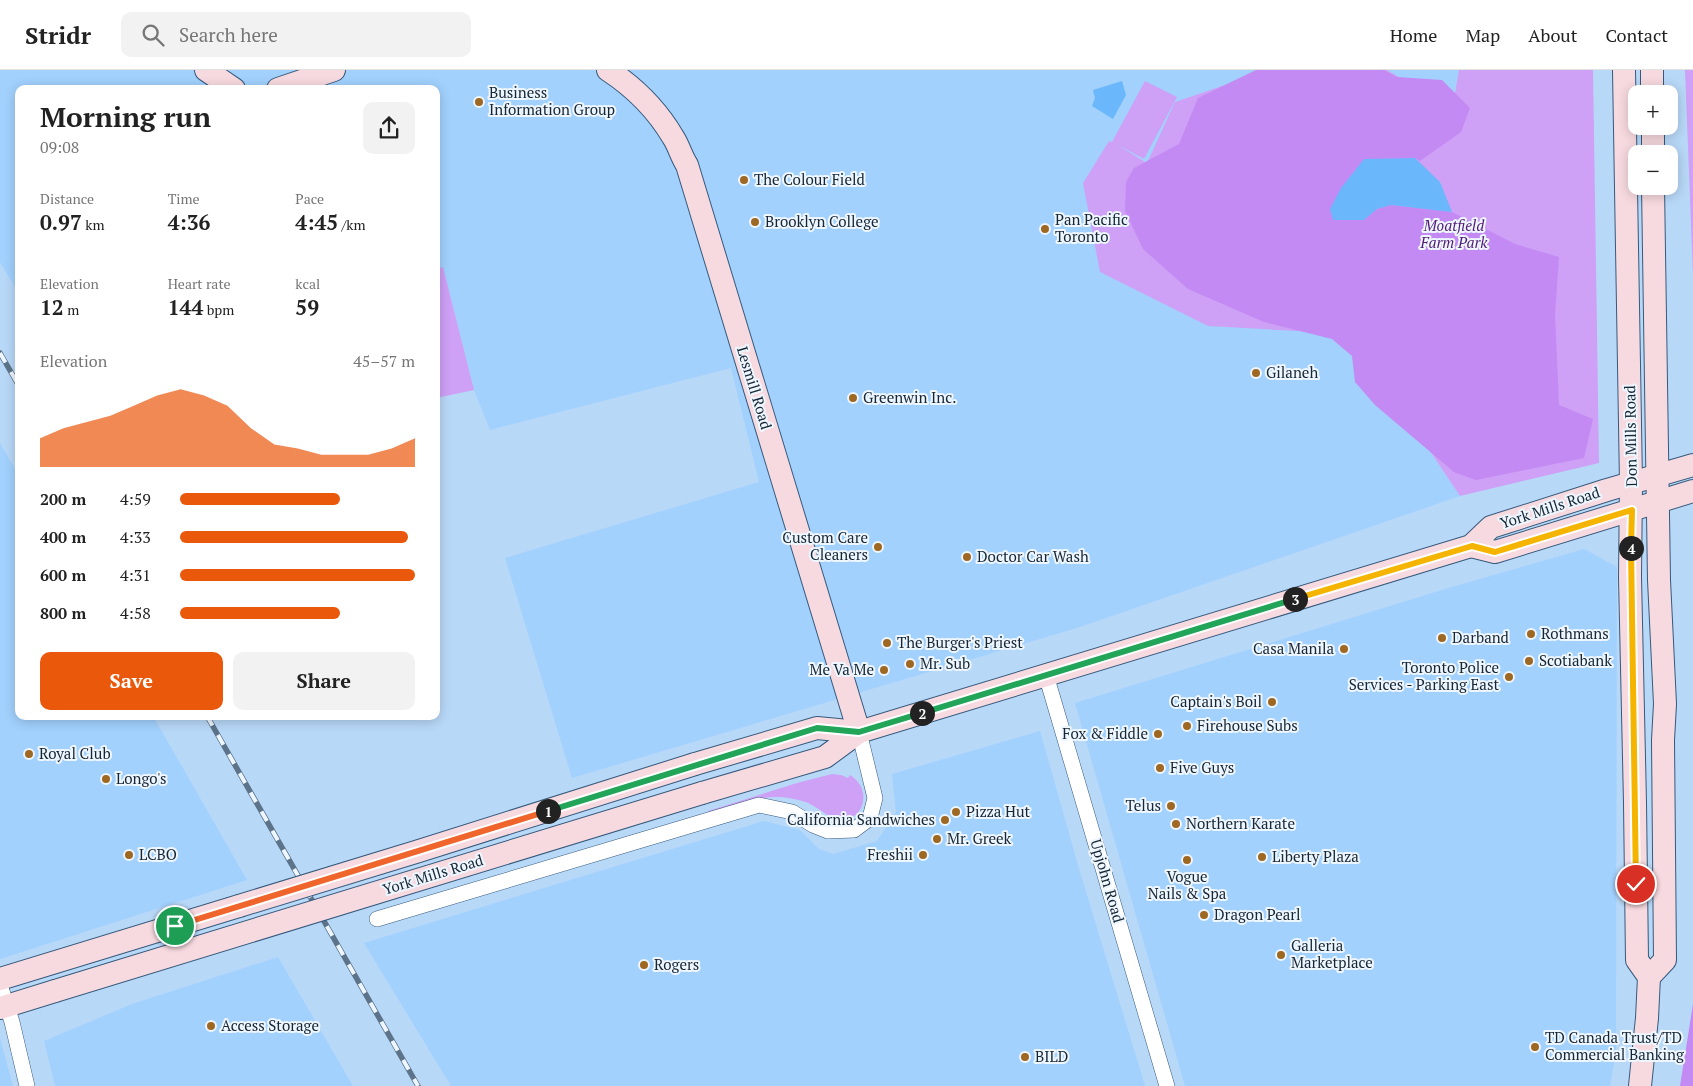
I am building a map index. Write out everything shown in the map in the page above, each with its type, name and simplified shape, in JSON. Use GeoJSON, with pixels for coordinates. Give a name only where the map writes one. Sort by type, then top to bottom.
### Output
{"type":"FeatureCollection","features":[{"type":"Feature","properties":{"kind":"main road"},"geometry":{"type":"LineString","coordinates":[[206,70],[228,85]]}},
{"type":"Feature","properties":{"kind":"main road"},"geometry":{"type":"LineString","coordinates":[[290,85],[334,70]]}},
{"type":"Feature","properties":{"kind":"main road","name":"Lesmill Road"},"geometry":{"type":"LineString","coordinates":[[608,70],[621,78],[659,115],[674,138],[687,165],[859,732]]}},
{"type":"Feature","properties":{"kind":"main road","name":"Don Mills Road"},"geometry":{"type":"LineString","coordinates":[[1624,70],[1632,483],[1630,577],[1637,960],[1649,977],[1665,960],[1663,740],[1665,704],[1659,580],[1653,195]]}},
{"type":"Feature","properties":{"kind":"main road"},"geometry":{"type":"LineString","coordinates":[[1652,70],[1652,85]]}},
{"type":"Feature","properties":{"kind":"main road","name":"York Mills Road"},"geometry":{"type":"LineString","coordinates":[[2,999],[55,991],[702,792],[825,757],[859,732],[1472,546],[1491,527],[1693,465]]}},
{"type":"Feature","properties":{"kind":"main road","name":"York Mills Road"},"geometry":{"type":"LineString","coordinates":[[1472,546],[1495,552],[1693,490]]}},
{"type":"Feature","properties":{"kind":"main road","name":"York Mills Road"},"geometry":{"type":"LineString","coordinates":[[0,979],[419,852],[695,764],[817,728],[859,732]]}},
{"type":"Feature","properties":{"kind":"main road"},"geometry":{"type":"LineString","coordinates":[[1634,736],[1663,740]]}},
{"type":"Feature","properties":{"kind":"main road"},"geometry":{"type":"LineString","coordinates":[[1636,884],[1664,884]]}},
{"type":"Feature","properties":{"kind":"main road"},"geometry":{"type":"LineString","coordinates":[[1640,1086],[1649,977]]}},
{"type":"Feature","properties":{"kind":"street","name":"Upjohn Road"},"geometry":{"type":"LineString","coordinates":[[1046,675],[1167,1086]]}},
{"type":"Feature","properties":{"kind":"street","name":"York Mills Road"},"geometry":{"type":"LineString","coordinates":[[377,919],[759,805],[792,812],[813,826],[828,831],[854,830],[870,818],[875,798],[859,732]]}},
{"type":"Feature","properties":{"kind":"street"},"geometry":{"type":"LineString","coordinates":[[2,999],[27,1086]]}},
{"type":"Feature","properties":{"kind":"shaded area"},"geometry":{"type":"Polygon","coordinates":[[[0,70],[1276,70],[1148,163],[1110,141],[1352,334],[1460,496],[1080,627],[572,778],[505,558],[759,482],[731,368],[490,430],[474,390],[443,267],[440,268],[440,85],[15,85],[15,287],[0,262],[0,70]]]}},
{"type":"Feature","properties":{"kind":"shaded area"},"geometry":{"type":"Polygon","coordinates":[[[1387,70],[1459,70],[1455,93],[1412,85],[1387,70]]]}},
{"type":"Feature","properties":{"kind":"shaded area"},"geometry":{"type":"Polygon","coordinates":[[[1122,81],[1126,95],[1113,119],[1092,106],[1095,98],[1093,90],[1122,81]]]}},
{"type":"Feature","properties":{"kind":"shaded area"},"geometry":{"type":"Polygon","coordinates":[[[1415,158],[1440,182],[1452,212],[1391,205],[1377,209],[1364,220],[1333,220],[1330,209],[1341,188],[1364,159],[1415,158]]]}},
{"type":"Feature","properties":{"kind":"shaded area"},"geometry":{"type":"Polygon","coordinates":[[[0,443],[15,469],[15,720],[155,720],[247,880],[0,959],[0,443]]]}},
{"type":"Feature","properties":{"kind":"shaded area"},"geometry":{"type":"Polygon","coordinates":[[[1584,549],[1617,567],[1616,1052],[1610,1086],[1185,1086],[1075,703],[1445,589],[1584,549]]]}},
{"type":"Feature","properties":{"kind":"shaded area"},"geometry":{"type":"Polygon","coordinates":[[[1040,731],[1080,872],[1145,1086],[451,1086],[364,943],[764,821],[800,830],[819,849],[833,854],[877,841],[896,812],[892,774],[1040,731]]]}},
{"type":"Feature","properties":{"kind":"shaded area","name":"Access Storage"},"geometry":{"type":"Polygon","coordinates":[[[278,957],[353,1086],[55,1086],[44,1041],[132,1004],[278,957]]]}},
{"type":"Feature","properties":{"kind":"shaded area"},"geometry":{"type":"Polygon","coordinates":[[[0,1038],[13,1086],[0,1086],[0,1038]]]}},
{"type":"Feature","properties":{"kind":"green space","name":"Moatfield Farm Park"},"geometry":{"type":"Polygon","coordinates":[[[1256,70],[1384,70],[1397,77],[1442,80],[1470,108],[1461,132],[1420,161],[1415,158],[1364,220],[1377,209],[1391,205],[1452,212],[1515,244],[1559,257],[1555,315],[1559,405],[1593,419],[1584,458],[1476,480],[1454,472],[1375,405],[1355,382],[1352,356],[1332,339],[1264,322],[1188,289],[1143,249],[1125,211],[1126,182],[1134,168],[1179,144],[1198,98],[1256,70]]]}},
{"type":"Feature","properties":{"kind":"green space","name":"Moatfield Farm Park"},"geometry":{"type":"Polygon","coordinates":[[[1276,70],[1387,70],[1412,85],[1455,93],[1459,70],[1593,70],[1599,463],[1460,496],[1352,334],[1208,326],[1100,272],[1083,183],[1109,141],[1112,142],[1145,81],[1177,97],[1144,159],[1116,144],[1147,163],[1175,102],[1252,76],[1276,70]]]}},
{"type":"Feature","properties":{"kind":"green space"},"geometry":{"type":"Polygon","coordinates":[[[1685,70],[1693,70],[1693,274],[1685,70]]]}},
{"type":"Feature","properties":{"kind":"green space"},"geometry":{"type":"Polygon","coordinates":[[[443,267],[474,390],[440,397],[440,268],[443,267]]]}},
{"type":"Feature","properties":{"kind":"green space"},"geometry":{"type":"Polygon","coordinates":[[[832,774],[848,778],[850,775],[858,782],[862,790],[862,805],[852,818],[839,820],[832,818],[806,802],[780,797],[768,797],[751,801],[709,814],[708,811],[797,783],[832,774]]]}},
{"type":"Feature","properties":{"kind":"green space"},"geometry":{"type":"Polygon","coordinates":[[[1693,1004],[1693,1086],[1680,1086],[1693,1004]]]}},
{"type":"Feature","properties":{"kind":"railway"},"geometry":{"type":"LineString","coordinates":[[0,353],[15,379]]}},
{"type":"Feature","properties":{"kind":"railway"},"geometry":{"type":"LineString","coordinates":[[209,720],[418,1086]]}},
{"type":"Feature","properties":{"kind":"place","name":"Business Information Group"},"geometry":{"type":"Point","coordinates":[479,102]}},
{"type":"Feature","properties":{"kind":"place","name":"The Colour Field"},"geometry":{"type":"Point","coordinates":[744,180]}},
{"type":"Feature","properties":{"kind":"place","name":"Brooklyn College"},"geometry":{"type":"Point","coordinates":[755,222]}},
{"type":"Feature","properties":{"kind":"place","name":"Pan Pacific Toronto"},"geometry":{"type":"Point","coordinates":[1045,229]}},
{"type":"Feature","properties":{"kind":"place","name":"Gilaneh"},"geometry":{"type":"Point","coordinates":[1256,373]}},
{"type":"Feature","properties":{"kind":"place","name":"Greenwin Inc."},"geometry":{"type":"Point","coordinates":[853,398]}},
{"type":"Feature","properties":{"kind":"place","name":"Custom Care Cleaners"},"geometry":{"type":"Point","coordinates":[878,547]}},
{"type":"Feature","properties":{"kind":"place","name":"Doctor Car Wash"},"geometry":{"type":"Point","coordinates":[967,557]}},
{"type":"Feature","properties":{"kind":"place","name":"Rothmans"},"geometry":{"type":"Point","coordinates":[1531,634]}},
{"type":"Feature","properties":{"kind":"place","name":"Darband"},"geometry":{"type":"Point","coordinates":[1442,638]}},
{"type":"Feature","properties":{"kind":"place","name":"The Burger's Priest"},"geometry":{"type":"Point","coordinates":[887,643]}},
{"type":"Feature","properties":{"kind":"place","name":"Casa Manila"},"geometry":{"type":"Point","coordinates":[1344,649]}},
{"type":"Feature","properties":{"kind":"place","name":"Scotiabank"},"geometry":{"type":"Point","coordinates":[1529,661]}},
{"type":"Feature","properties":{"kind":"place","name":"Mr. Sub"},"geometry":{"type":"Point","coordinates":[910,664]}},
{"type":"Feature","properties":{"kind":"place","name":"Me Va Me"},"geometry":{"type":"Point","coordinates":[884,670]}},
{"type":"Feature","properties":{"kind":"place","name":"Toronto Police Services - Parking East"},"geometry":{"type":"Point","coordinates":[1509,677]}},
{"type":"Feature","properties":{"kind":"place","name":"Captain's Boil"},"geometry":{"type":"Point","coordinates":[1272,702]}},
{"type":"Feature","properties":{"kind":"place","name":"Firehouse Subs"},"geometry":{"type":"Point","coordinates":[1187,726]}},
{"type":"Feature","properties":{"kind":"place","name":"Fox & Fiddle"},"geometry":{"type":"Point","coordinates":[1158,734]}},
{"type":"Feature","properties":{"kind":"place","name":"Royal Club"},"geometry":{"type":"Point","coordinates":[29,754]}},
{"type":"Feature","properties":{"kind":"place","name":"Five Guys"},"geometry":{"type":"Point","coordinates":[1160,768]}},
{"type":"Feature","properties":{"kind":"place","name":"Longo's"},"geometry":{"type":"Point","coordinates":[106,779]}},
{"type":"Feature","properties":{"kind":"place","name":"Telus"},"geometry":{"type":"Point","coordinates":[1171,806]}},
{"type":"Feature","properties":{"kind":"place","name":"Pizza Hut"},"geometry":{"type":"Point","coordinates":[956,812]}},
{"type":"Feature","properties":{"kind":"place","name":"California Sandwiches"},"geometry":{"type":"Point","coordinates":[945,820]}},
{"type":"Feature","properties":{"kind":"place","name":"Northern Karate"},"geometry":{"type":"Point","coordinates":[1176,824]}},
{"type":"Feature","properties":{"kind":"place","name":"Mr. Greek"},"geometry":{"type":"Point","coordinates":[937,839]}},
{"type":"Feature","properties":{"kind":"place","name":"LCBO"},"geometry":{"type":"Point","coordinates":[129,855]}},
{"type":"Feature","properties":{"kind":"place","name":"Freshii"},"geometry":{"type":"Point","coordinates":[923,855]}},
{"type":"Feature","properties":{"kind":"place","name":"Liberty Plaza"},"geometry":{"type":"Point","coordinates":[1262,857]}},
{"type":"Feature","properties":{"kind":"place","name":"Vogue Nails & Spa"},"geometry":{"type":"Point","coordinates":[1187,860]}},
{"type":"Feature","properties":{"kind":"place","name":"Dragon Pearl"},"geometry":{"type":"Point","coordinates":[1204,915]}},
{"type":"Feature","properties":{"kind":"place","name":"Galleria Marketplace"},"geometry":{"type":"Point","coordinates":[1281,955]}},
{"type":"Feature","properties":{"kind":"place","name":"Rogers"},"geometry":{"type":"Point","coordinates":[644,965]}},
{"type":"Feature","properties":{"kind":"place","name":"Access Storage"},"geometry":{"type":"Point","coordinates":[211,1026]}},
{"type":"Feature","properties":{"kind":"place","name":"TD Canada Trust/TD Commercial Banking"},"geometry":{"type":"Point","coordinates":[1535,1047]}},
{"type":"Feature","properties":{"kind":"place","name":"BILD"},"geometry":{"type":"Point","coordinates":[1025,1057]}},
{"type":"Feature","properties":{"kind":"route"},"geometry":{"type":"LineString","coordinates":[[175,926],[419,852],[695,764],[817,728],[859,732],[1472,546],[1495,552],[1632,510],[1630,577],[1636,884]]}}]}
